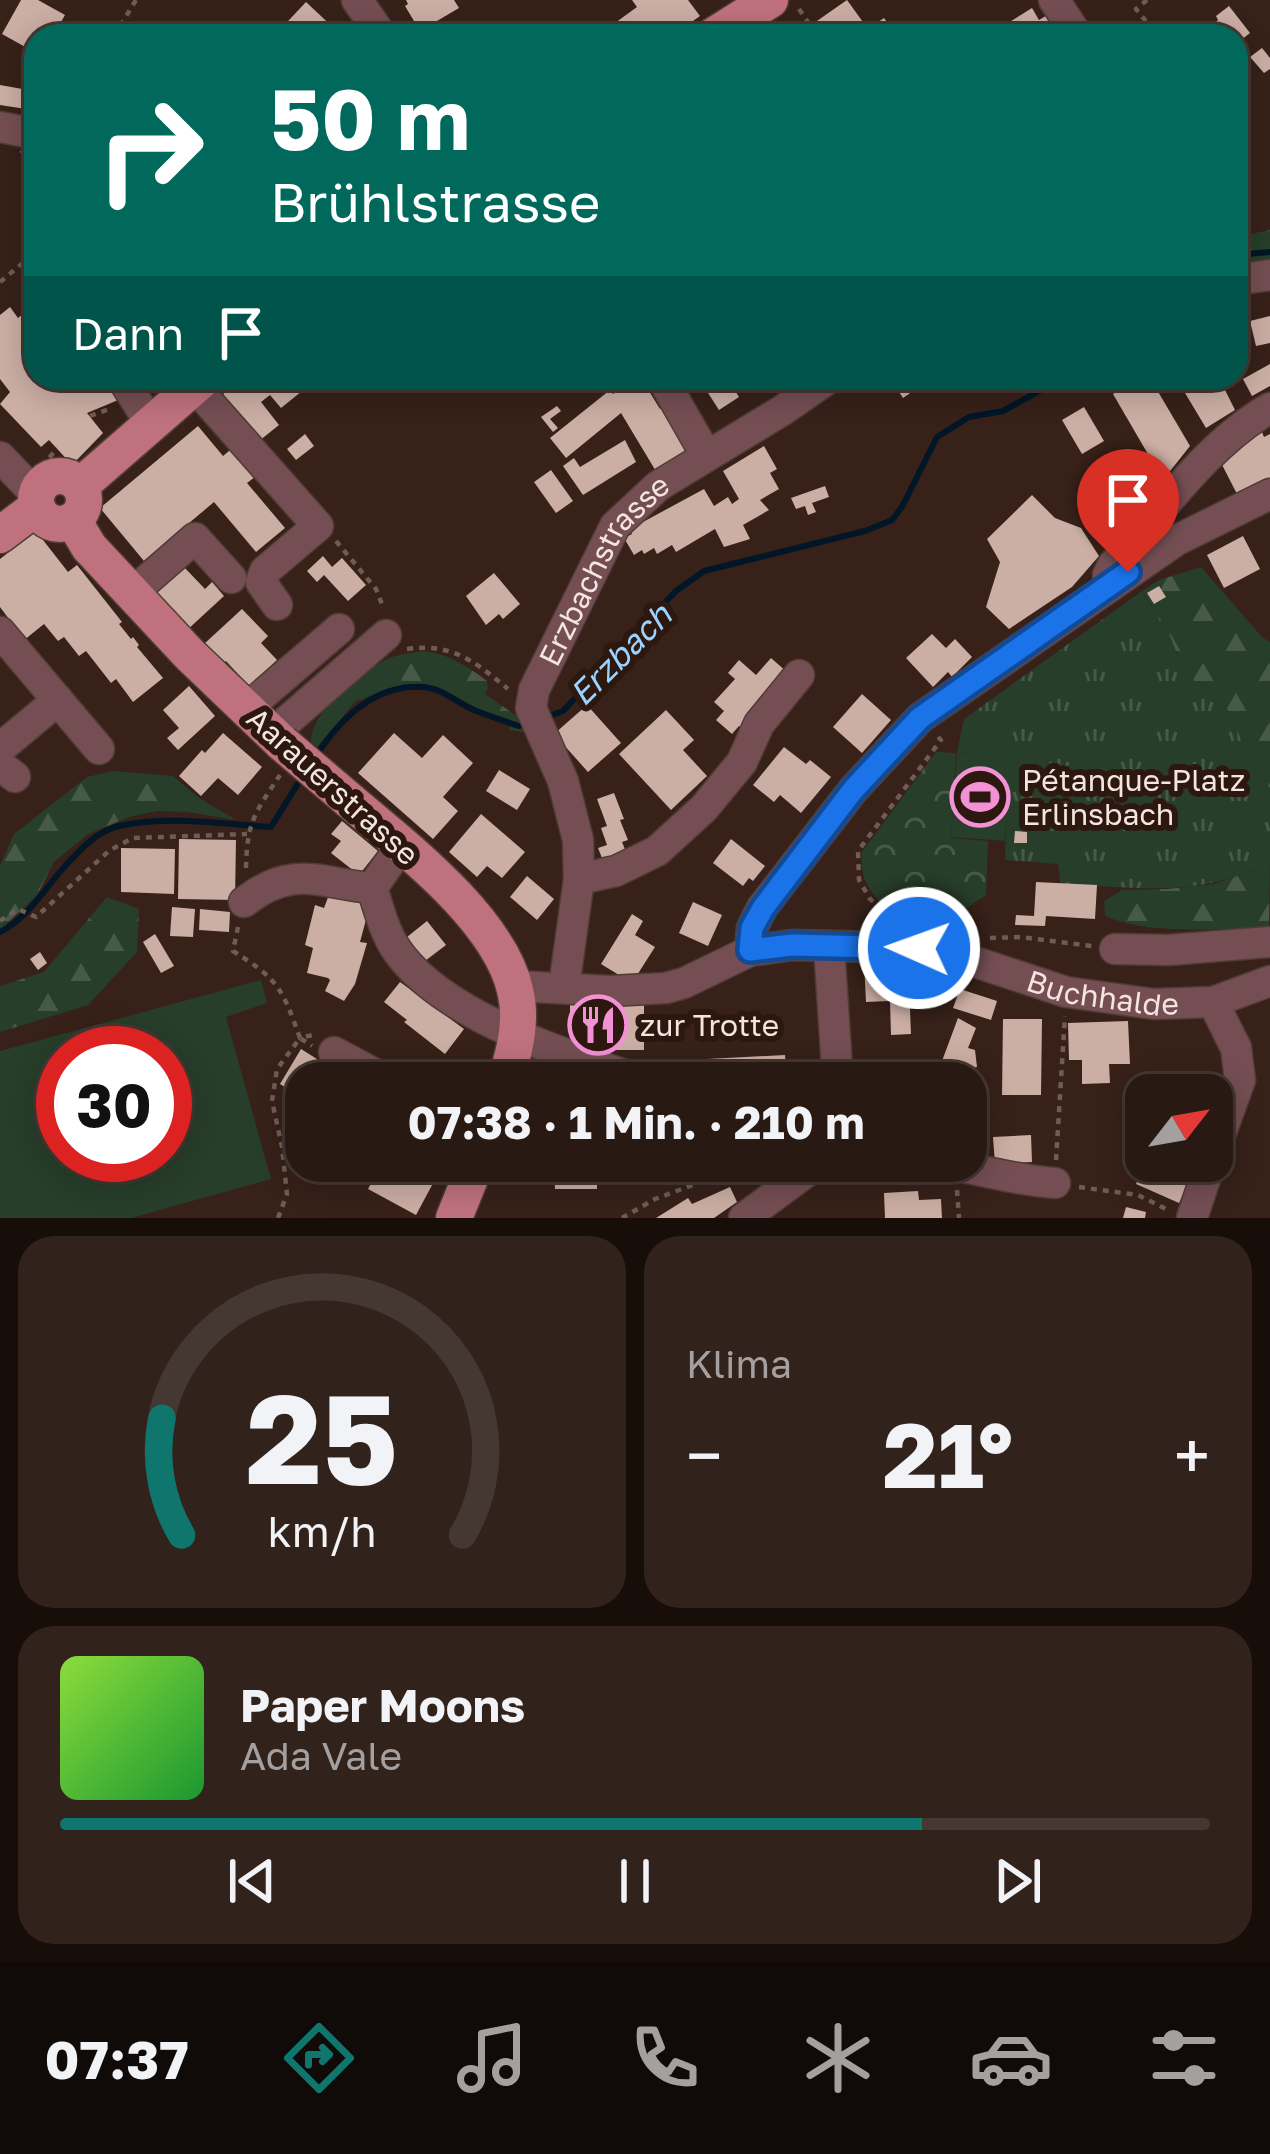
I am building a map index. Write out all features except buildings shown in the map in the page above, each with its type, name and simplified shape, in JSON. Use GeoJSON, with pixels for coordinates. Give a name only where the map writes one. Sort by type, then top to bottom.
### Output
{"type":"FeatureCollection","features":[{"type":"Feature","properties":{"kind":"main road"},"geometry":{"type":"LineString","coordinates":[[732,24],[770,0]]}},
{"type":"Feature","properties":{"kind":"main road"},"geometry":{"type":"LineString","coordinates":[[0,535],[38,499],[49,521],[57,524],[150,423],[189,390]]}},
{"type":"Feature","properties":{"kind":"main road","name":"Aarauerstrasse"},"geometry":{"type":"LineString","coordinates":[[76,503],[89,547],[189,654],[267,729],[402,845],[490,936],[515,986],[517,1033],[510,1062]]}},
{"type":"Feature","properties":{"kind":"main road"},"geometry":{"type":"LineString","coordinates":[[454,1218],[469,1182]]}},
{"type":"Feature","properties":{"kind":"street"},"geometry":{"type":"LineString","coordinates":[[129,390],[150,423]]}},
{"type":"Feature","properties":{"kind":"street"},"geometry":{"type":"LineString","coordinates":[[206,390],[318,526],[265,571],[261,582],[277,605]]}},
{"type":"Feature","properties":{"kind":"street"},"geometry":{"type":"LineString","coordinates":[[669,390],[706,455]]}},
{"type":"Feature","properties":{"kind":"street","name":"Erzbachstrasse"},"geometry":{"type":"LineString","coordinates":[[537,722],[535,690],[615,526],[658,486],[812,390]]}},
{"type":"Feature","properties":{"kind":"street"},"geometry":{"type":"LineString","coordinates":[[1101,592],[1113,566],[1216,448],[1270,408]]}},
{"type":"Feature","properties":{"kind":"street"},"geometry":{"type":"LineString","coordinates":[[0,457],[38,499]]}},
{"type":"Feature","properties":{"kind":"street"},"geometry":{"type":"LineString","coordinates":[[750,950],[752,928],[763,908],[853,790],[920,718],[1178,540],[1270,494]]}},
{"type":"Feature","properties":{"kind":"street"},"geometry":{"type":"LineString","coordinates":[[132,593],[195,538],[232,578]]}},
{"type":"Feature","properties":{"kind":"street"},"geometry":{"type":"LineString","coordinates":[[267,729],[339,629]]}},
{"type":"Feature","properties":{"kind":"street"},"geometry":{"type":"LineString","coordinates":[[267,729],[391,643]]}},
{"type":"Feature","properties":{"kind":"street"},"geometry":{"type":"LineString","coordinates":[[6,652],[58,700],[99,748]]}},
{"type":"Feature","properties":{"kind":"street"},"geometry":{"type":"LineString","coordinates":[[579,879],[616,871],[657,851],[704,808],[742,762],[759,724],[800,675]]}},
{"type":"Feature","properties":{"kind":"street"},"geometry":{"type":"LineString","coordinates":[[6,762],[58,700]]}},
{"type":"Feature","properties":{"kind":"street"},"geometry":{"type":"LineString","coordinates":[[537,722],[562,781],[578,840],[579,879],[564,987]]}},
{"type":"Feature","properties":{"kind":"street"},"geometry":{"type":"LineString","coordinates":[[372,888],[402,845]]}},
{"type":"Feature","properties":{"kind":"street"},"geometry":{"type":"LineString","coordinates":[[244,902],[256,892],[298,877],[372,888]]}},
{"type":"Feature","properties":{"kind":"street"},"geometry":{"type":"LineString","coordinates":[[372,888],[385,930],[400,955],[430,986],[486,1019],[592,1062]]}},
{"type":"Feature","properties":{"kind":"street"},"geometry":{"type":"LineString","coordinates":[[1115,949],[1270,942]]}},
{"type":"Feature","properties":{"kind":"street","name":"Buchhalde"},"geometry":{"type":"LineString","coordinates":[[515,986],[611,991],[666,988],[750,950],[772,946],[897,946],[950,955],[1066,992],[1154,1004],[1213,1001],[1270,981]]}},
{"type":"Feature","properties":{"kind":"street"},"geometry":{"type":"LineString","coordinates":[[830,946],[837,1062]]}},
{"type":"Feature","properties":{"kind":"street"},"geometry":{"type":"LineString","coordinates":[[1213,1001],[1255,1076],[1233,1118]]}},
{"type":"Feature","properties":{"kind":"street"},"geometry":{"type":"LineString","coordinates":[[332,1042],[373,1062]]}},
{"type":"Feature","properties":{"kind":"street"},"geometry":{"type":"LineString","coordinates":[[987,1173],[1055,1183]]}},
{"type":"Feature","properties":{"kind":"street"},"geometry":{"type":"LineString","coordinates":[[744,1218],[794,1182]]}},
{"type":"Feature","properties":{"kind":"street"},"geometry":{"type":"LineString","coordinates":[[1180,1214],[1198,1182]]}},
{"type":"Feature","properties":{"kind":"path"},"geometry":{"type":"LineString","coordinates":[[1148,0],[1136,8],[1149,24]]}},
{"type":"Feature","properties":{"kind":"path"},"geometry":{"type":"LineString","coordinates":[[0,281],[24,262]]}},
{"type":"Feature","properties":{"kind":"path"},"geometry":{"type":"LineString","coordinates":[[318,526],[376,589],[391,643],[460,654],[488,672],[537,722]]}},
{"type":"Feature","properties":{"kind":"path"},"geometry":{"type":"LineString","coordinates":[[920,718],[941,740],[858,851],[859,880],[870,899],[884,910],[960,923]]}},
{"type":"Feature","properties":{"kind":"path"},"geometry":{"type":"LineString","coordinates":[[253,820],[247,834],[244,902],[233,951],[266,972],[280,988],[301,1039],[322,1052],[332,1042]]}},
{"type":"Feature","properties":{"kind":"path"},"geometry":{"type":"LineString","coordinates":[[0,921],[18,909],[35,917],[110,850],[133,838],[247,834]]}},
{"type":"Feature","properties":{"kind":"path"},"geometry":{"type":"LineString","coordinates":[[950,955],[963,943],[1020,937],[1115,949]]}},
{"type":"Feature","properties":{"kind":"path"},"geometry":{"type":"LineString","coordinates":[[1066,992],[1055,1183],[1138,1195],[1180,1214]]}},
{"type":"Feature","properties":{"kind":"path"},"geometry":{"type":"LineString","coordinates":[[301,1039],[332,1042]]}},
{"type":"Feature","properties":{"kind":"path"},"geometry":{"type":"LineString","coordinates":[[278,1218],[287,1194],[272,1101],[277,1070],[301,1039]]}},
{"type":"Feature","properties":{"kind":"path"},"geometry":{"type":"LineString","coordinates":[[622,1218],[701,1182]]}},
{"type":"Feature","properties":{"kind":"green space"},"geometry":{"type":"Polygon","coordinates":[[[1270,230],[1270,268],[1248,271],[1248,235],[1270,230]]]}},
{"type":"Feature","properties":{"kind":"green space"},"geometry":{"type":"Polygon","coordinates":[[[1201,567],[1270,642],[1270,788],[1247,754],[1232,716],[1211,688],[1186,677],[1168,631],[1142,591],[1159,580],[1201,567]]]}},
{"type":"Feature","properties":{"kind":"green space"},"geometry":{"type":"Polygon","coordinates":[[[1142,591],[1168,631],[1186,677],[1211,688],[1232,716],[1247,754],[1270,788],[1270,862],[1244,874],[1193,886],[1061,884],[1058,864],[1005,860],[1008,757],[957,753],[964,719],[1142,591]]]}},
{"type":"Feature","properties":{"kind":"green space"},"geometry":{"type":"Polygon","coordinates":[[[425,651],[458,662],[487,681],[485,694],[524,721],[528,730],[509,730],[510,726],[444,690],[413,684],[355,702],[317,747],[311,742],[328,705],[363,673],[387,659],[425,651]]]}},
{"type":"Feature","properties":{"kind":"green space"},"geometry":{"type":"Polygon","coordinates":[[[936,752],[956,753],[951,838],[988,841],[986,895],[953,917],[884,906],[869,888],[862,868],[862,852],[936,752]]]}},
{"type":"Feature","properties":{"kind":"green space","name":"Pétanque-Platz Erlinsbach"},"geometry":{"type":"Polygon","coordinates":[[[957,753],[1009,757],[1005,841],[951,837],[957,753]]]}},
{"type":"Feature","properties":{"kind":"green space"},"geometry":{"type":"Polygon","coordinates":[[[113,771],[173,776],[236,820],[157,811],[88,834],[54,862],[37,895],[0,930],[0,866],[14,834],[87,777],[113,771]]]}},
{"type":"Feature","properties":{"kind":"green space"},"geometry":{"type":"Polygon","coordinates":[[[1270,862],[1269,928],[1161,928],[1105,915],[1104,901],[1122,890],[1214,884],[1270,862]]]}},
{"type":"Feature","properties":{"kind":"green space"},"geometry":{"type":"Polygon","coordinates":[[[107,897],[139,909],[137,952],[88,1005],[0,1032],[0,986],[44,972],[107,897]]]}},
{"type":"Feature","properties":{"kind":"green space"},"geometry":{"type":"Polygon","coordinates":[[[261,980],[267,1003],[226,1017],[271,1179],[131,1218],[0,1218],[0,1051],[36,1041],[36,1182],[192,1182],[192,1026],[92,1026],[261,980]]]}},
{"type":"Feature","properties":{"kind":"waterway","name":"Erzbach"},"geometry":{"type":"LineString","coordinates":[[1248,254],[1270,252]]}},
{"type":"Feature","properties":{"kind":"waterway","name":"Erzbach"},"geometry":{"type":"LineString","coordinates":[[544,718],[563,711],[676,591],[704,571],[892,520],[937,437],[969,417],[1003,411],[1041,390]]}},
{"type":"Feature","properties":{"kind":"waterway","name":"Erzbach"},"geometry":{"type":"LineString","coordinates":[[316,756],[360,706],[406,688],[430,688],[480,712],[525,724]]}},
{"type":"Feature","properties":{"kind":"waterway","name":"Erzbach"},"geometry":{"type":"LineString","coordinates":[[0,932],[104,832],[157,821],[271,827],[302,777]]}},
{"type":"Feature","properties":{"kind":"place","name":"Pétanque-Platz Erlinsbach"},"geometry":{"type":"Point","coordinates":[980,797]}},
{"type":"Feature","properties":{"kind":"place","name":"zur Trotte"},"geometry":{"type":"Point","coordinates":[598,1025]}},
{"type":"Feature","properties":{"kind":"route"},"geometry":{"type":"LineString","coordinates":[[919,948],[792,945],[750,950],[752,928],[763,908],[853,790],[920,718],[1128,572]]}}]}
